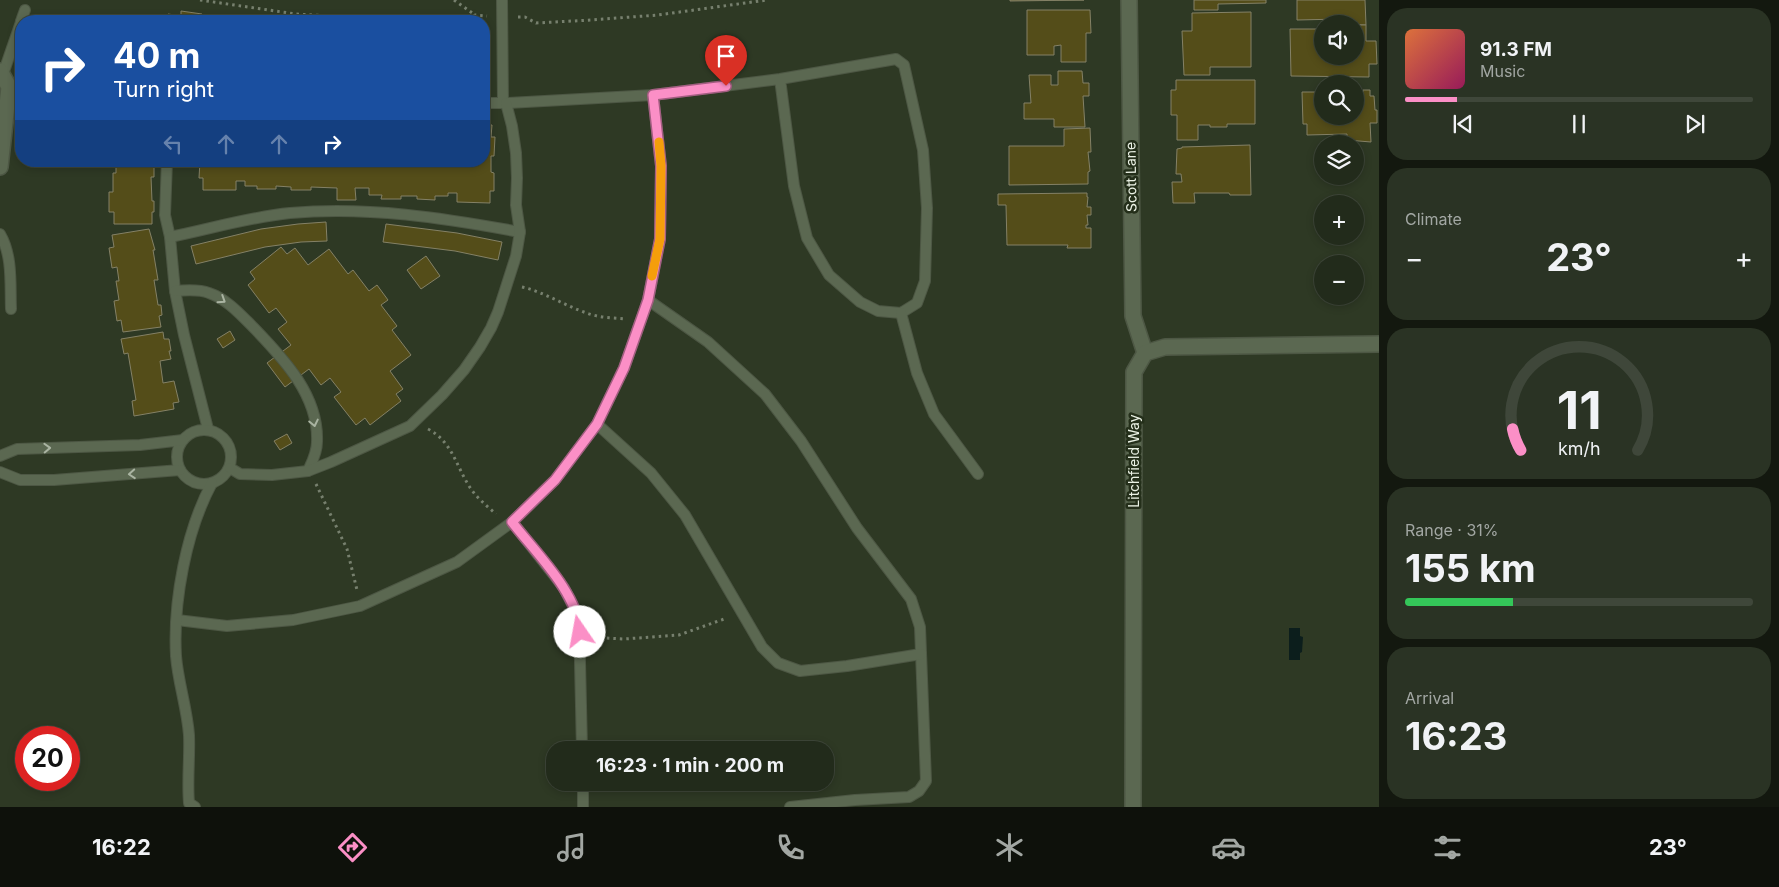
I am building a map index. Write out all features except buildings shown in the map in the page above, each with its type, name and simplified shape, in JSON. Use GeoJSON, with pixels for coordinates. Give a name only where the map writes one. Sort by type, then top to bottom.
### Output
{"type":"FeatureCollection","features":[{"type":"Feature","properties":{"kind":"street","name":"Scott Lane"},"geometry":{"type":"LineString","coordinates":[[1129,0],[1133,316],[1146,353]]}},
{"type":"Feature","properties":{"kind":"street"},"geometry":{"type":"LineString","coordinates":[[0,167],[10,86],[1,72]]}},
{"type":"Feature","properties":{"kind":"street"},"geometry":{"type":"LineString","coordinates":[[1146,353],[1165,347],[1379,344]]}},
{"type":"Feature","properties":{"kind":"street","name":"Litchfield Way"},"geometry":{"type":"LineString","coordinates":[[1133,807],[1134,372],[1146,353]]}},
{"type":"Feature","properties":{"kind":"lane"},"geometry":{"type":"LineString","coordinates":[[230,468],[240,474],[258,476],[308,472],[410,426],[442,396],[480,347],[491,328],[507,286],[516,256],[520,232],[516,205],[516,153],[512,126],[504,103],[502,0]]}},
{"type":"Feature","properties":{"kind":"lane"},"geometry":{"type":"LineString","coordinates":[[23,15],[25,10]]}},
{"type":"Feature","properties":{"kind":"lane"},"geometry":{"type":"LineString","coordinates":[[1,72],[15,37]]}},
{"type":"Feature","properties":{"kind":"lane"},"geometry":{"type":"LineString","coordinates":[[490,102],[653,95],[780,79],[896,59],[904,65],[923,150],[927,208],[925,281],[916,303],[901,313],[878,312],[860,302],[829,275],[807,238],[794,186],[780,79]]}},
{"type":"Feature","properties":{"kind":"lane"},"geometry":{"type":"LineString","coordinates":[[177,620],[227,626],[293,620],[360,606],[457,562],[509,524],[555,480],[597,424],[624,368],[648,300],[660,239],[661,166],[653,95]]}},
{"type":"Feature","properties":{"kind":"lane"},"geometry":{"type":"LineString","coordinates":[[167,167],[165,215],[170,237],[175,291],[208,429]]}},
{"type":"Feature","properties":{"kind":"lane"},"geometry":{"type":"LineString","coordinates":[[170,237],[288,213],[340,211],[423,215],[520,232]]}},
{"type":"Feature","properties":{"kind":"lane"},"geometry":{"type":"LineString","coordinates":[[0,234],[4,241],[8,259],[10,309]]}},
{"type":"Feature","properties":{"kind":"lane"},"geometry":{"type":"LineString","coordinates":[[175,291],[199,290],[217,296],[246,320],[289,366],[305,391],[316,430],[317,443],[308,472]]}},
{"type":"Feature","properties":{"kind":"lane"},"geometry":{"type":"LineString","coordinates":[[648,300],[708,342],[765,394],[801,441],[857,528],[911,599],[920,627],[926,781],[919,791],[909,797],[790,807]]}},
{"type":"Feature","properties":{"kind":"lane"},"geometry":{"type":"LineString","coordinates":[[901,313],[917,373],[934,414],[978,474]]}},
{"type":"Feature","properties":{"kind":"lane"},"geometry":{"type":"LineString","coordinates":[[597,424],[651,473],[685,516],[762,647],[778,663],[800,671],[848,666],[921,654]]}},
{"type":"Feature","properties":{"kind":"lane"},"geometry":{"type":"LineString","coordinates":[[208,429],[223,436],[232,451],[230,468],[225,475],[212,483],[202,484],[194,482],[180,470],[177,454],[183,440],[198,430],[208,429]]}},
{"type":"Feature","properties":{"kind":"lane"},"geometry":{"type":"LineString","coordinates":[[0,456],[17,449],[140,445],[183,440]]}},
{"type":"Feature","properties":{"kind":"lane"},"geometry":{"type":"LineString","coordinates":[[0,472],[20,480],[54,480],[180,470]]}},
{"type":"Feature","properties":{"kind":"lane"},"geometry":{"type":"LineString","coordinates":[[195,807],[189,803],[188,734],[176,656],[177,620],[181,571],[203,500],[212,483]]}},
{"type":"Feature","properties":{"kind":"lane"},"geometry":{"type":"LineString","coordinates":[[509,524],[564,588],[579,618],[582,741]]}},
{"type":"Feature","properties":{"kind":"lane"},"geometry":{"type":"LineString","coordinates":[[583,791],[584,807]]}},
{"type":"Feature","properties":{"kind":"path"},"geometry":{"type":"LineString","coordinates":[[200,0],[313,15]]}},
{"type":"Feature","properties":{"kind":"path"},"geometry":{"type":"LineString","coordinates":[[454,0],[475,15]]}},
{"type":"Feature","properties":{"kind":"path"},"geometry":{"type":"LineString","coordinates":[[490,16],[525,17],[536,23],[591,20],[658,15],[767,0]]}},
{"type":"Feature","properties":{"kind":"path"},"geometry":{"type":"LineString","coordinates":[[507,286],[533,290],[598,316],[641,320]]}},
{"type":"Feature","properties":{"kind":"path"},"geometry":{"type":"LineString","coordinates":[[410,426],[424,427],[434,432],[444,441],[456,458],[477,497],[509,524]]}},
{"type":"Feature","properties":{"kind":"path"},"geometry":{"type":"LineString","coordinates":[[308,472],[320,489],[347,549],[360,606]]}},
{"type":"Feature","properties":{"kind":"path"},"geometry":{"type":"LineString","coordinates":[[580,632],[606,638],[679,635],[741,612]]}},
{"type":"Feature","properties":{"kind":"water"},"geometry":{"type":"Polygon","coordinates":[[[1289,628],[1300,628],[1300,636],[1303,637],[1300,660],[1289,660],[1289,628]]]}},
{"type":"Feature","properties":{"kind":"slow traffic"},"geometry":{"type":"LineString","coordinates":[[652,276],[660,239],[661,166],[659,142]]}},
{"type":"Feature","properties":{"kind":"route"},"geometry":{"type":"LineString","coordinates":[[580,632],[579,618],[564,588],[512,522],[555,480],[597,424],[624,368],[648,300],[660,239],[661,166],[653,95],[726,86]]}}]}
